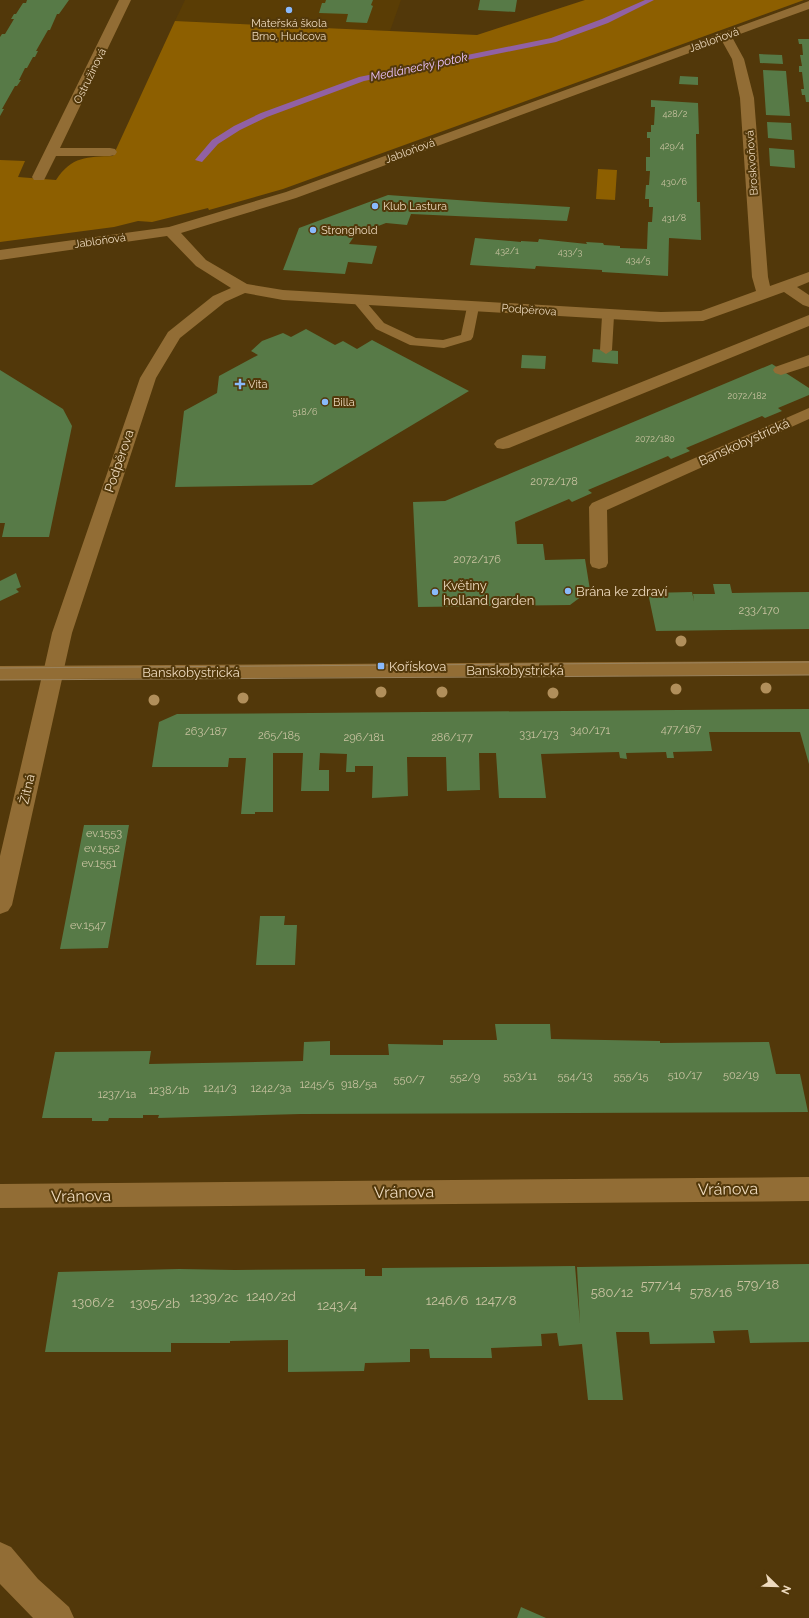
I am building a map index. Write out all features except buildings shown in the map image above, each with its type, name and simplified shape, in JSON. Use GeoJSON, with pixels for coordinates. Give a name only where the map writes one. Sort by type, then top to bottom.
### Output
{"type":"FeatureCollection","features":[{"type":"Feature","properties":{"kind":"street","name":"Ostružinová"},"geometry":{"type":"LineString","coordinates":[[40,177],[125,0]]}},
{"type":"Feature","properties":{"kind":"street","name":"Jabloňová"},"geometry":{"type":"LineString","coordinates":[[0,255],[171,231],[291,195],[809,5]]}},
{"type":"Feature","properties":{"kind":"street","name":"Broskvoňová"},"geometry":{"type":"LineString","coordinates":[[725,36],[738,59],[747,98],[760,277],[764,294]]}},
{"type":"Feature","properties":{"kind":"street"},"geometry":{"type":"LineString","coordinates":[[53,152],[110,152]]}},
{"type":"Feature","properties":{"kind":"street","name":"Podpěrova"},"geometry":{"type":"LineString","coordinates":[[171,231],[201,263],[243,288],[284,295],[473,306],[608,316],[704,316],[809,277]]}},
{"type":"Feature","properties":{"kind":"street"},"geometry":{"type":"LineString","coordinates":[[786,286],[809,302]]}},
{"type":"Feature","properties":{"kind":"street","name":"Podpěrova"},"geometry":{"type":"LineString","coordinates":[[53,673],[62,633],[148,378],[174,335],[219,299],[243,288]]}},
{"type":"Feature","properties":{"kind":"street"},"geometry":{"type":"LineString","coordinates":[[503,444],[809,320]]}},
{"type":"Feature","properties":{"kind":"street"},"geometry":{"type":"LineString","coordinates":[[781,370],[809,360]]}},
{"type":"Feature","properties":{"kind":"street","name":"Banskobystrická"},"geometry":{"type":"LineString","coordinates":[[599,563],[598,507],[809,413]]}},
{"type":"Feature","properties":{"kind":"street","name":"Banskobystrická"},"geometry":{"type":"LineString","coordinates":[[0,673],[809,668]]}},
{"type":"Feature","properties":{"kind":"street","name":"Žitná"},"geometry":{"type":"LineString","coordinates":[[0,905],[53,673]]}},
{"type":"Feature","properties":{"kind":"street","name":"Vránova"},"geometry":{"type":"LineString","coordinates":[[0,1196],[809,1188]]}},
{"type":"Feature","properties":{"kind":"street"},"geometry":{"type":"LineString","coordinates":[[0,1558],[15,1578],[37,1602],[58,1618]]}},
{"type":"Feature","properties":{"kind":"lane"},"geometry":{"type":"LineString","coordinates":[[357,299],[380,326],[414,342],[444,344],[467,336],[473,306]]}},
{"type":"Feature","properties":{"kind":"lane"},"geometry":{"type":"LineString","coordinates":[[606,350],[608,316]]}},
{"type":"Feature","properties":{"kind":"shaded area","name":"Mateřská škola Brno, Hudcova"},"geometry":{"type":"Polygon","coordinates":[[[185,0],[401,0],[390,31],[175,21],[185,0]]]}},
{"type":"Feature","properties":{"kind":"shaded area"},"geometry":{"type":"Polygon","coordinates":[[[585,0],[804,0],[283,189],[209,210],[208,208],[152,222],[138,221],[114,227],[0,242],[0,160],[25,161],[18,177],[56,180],[68,166],[81,159],[113,156],[175,21],[477,35],[585,0]]]}},
{"type":"Feature","properties":{"kind":"shaded area"},"geometry":{"type":"Polygon","coordinates":[[[598,169],[617,170],[615,200],[596,199],[598,169]]]}},
{"type":"Feature","properties":{"kind":"waterway","name":"Medlánecký potok"},"geometry":{"type":"LineString","coordinates":[[199,160],[215,142],[237,128],[264,115],[362,79],[553,40],[605,21],[651,0]]}},
{"type":"Feature","properties":{"kind":"tram line"},"geometry":{"type":"LineString","coordinates":[[0,668],[809,662]]}},
{"type":"Feature","properties":{"kind":"tram line"},"geometry":{"type":"LineString","coordinates":[[0,680],[809,675]]}},
{"type":"Feature","properties":{"kind":"place","name":"Mateřská škola Brno, Hudcova"},"geometry":{"type":"Point","coordinates":[289,10]}},
{"type":"Feature","properties":{"kind":"place","name":"Klub Lastura"},"geometry":{"type":"Point","coordinates":[375,206]}},
{"type":"Feature","properties":{"kind":"place","name":"Stronghold"},"geometry":{"type":"Point","coordinates":[313,230]}},
{"type":"Feature","properties":{"kind":"place","name":"Vita"},"geometry":{"type":"Point","coordinates":[240,384]}},
{"type":"Feature","properties":{"kind":"place","name":"Billa"},"geometry":{"type":"Point","coordinates":[325,402]}},
{"type":"Feature","properties":{"kind":"place","name":"Brána ke zdraví"},"geometry":{"type":"Point","coordinates":[568,591]}},
{"type":"Feature","properties":{"kind":"place","name":"Květiny holland garden"},"geometry":{"type":"Point","coordinates":[435,592]}},
{"type":"Feature","properties":{"kind":"place","name":"Kořískova"},"geometry":{"type":"Point","coordinates":[381,666]}}]}
